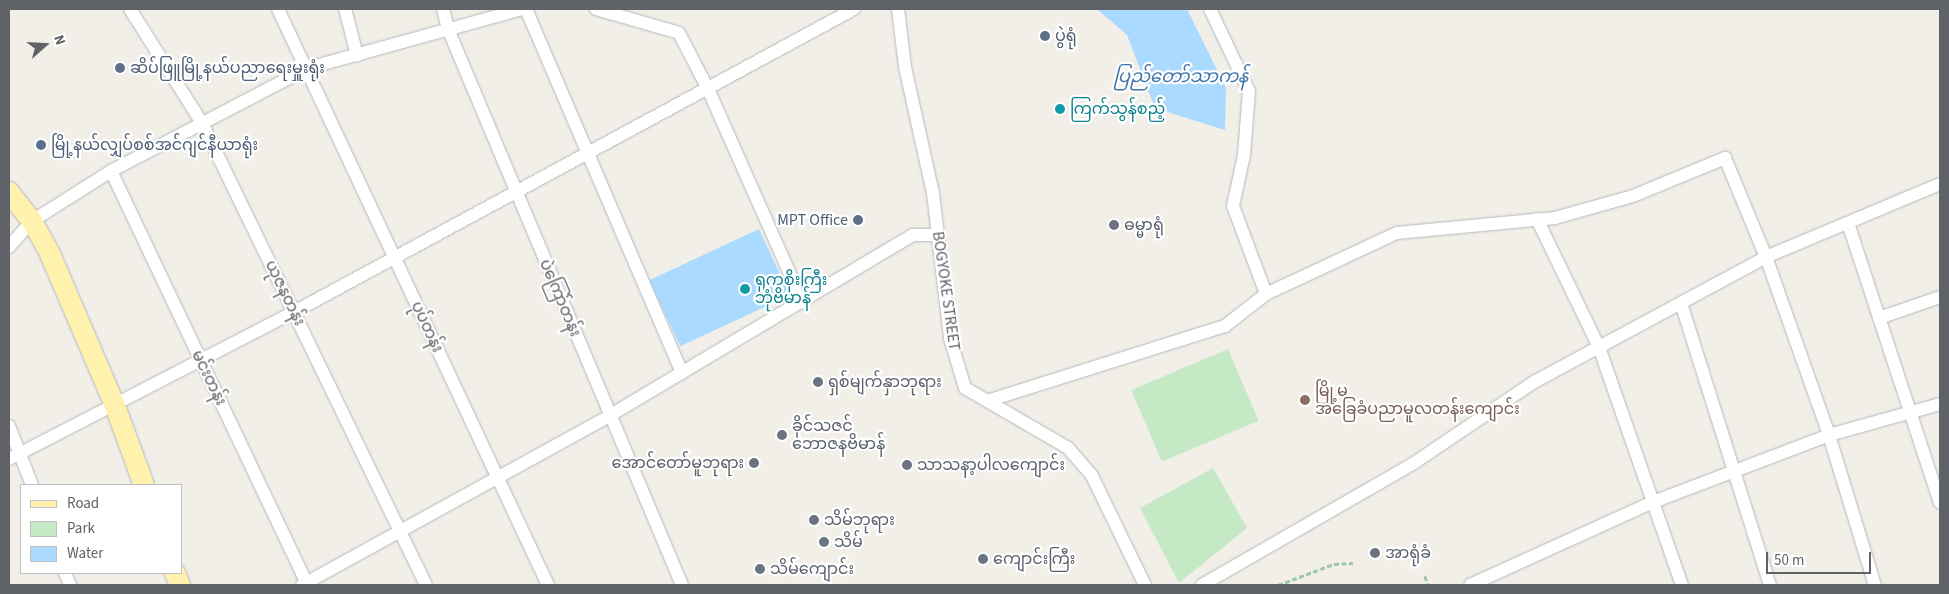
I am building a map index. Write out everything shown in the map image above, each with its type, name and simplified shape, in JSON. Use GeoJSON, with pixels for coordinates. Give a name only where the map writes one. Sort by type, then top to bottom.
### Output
{"type":"FeatureCollection","features":[{"type":"Feature","properties":{"kind":"main road"},"geometry":{"type":"LineString","coordinates":[[9,192],[32,221],[115,406],[144,484]]}},
{"type":"Feature","properties":{"kind":"street","name":"ယုဇနတန်း"},"geometry":{"type":"LineString","coordinates":[[130,9],[202,123],[426,585]]}},
{"type":"Feature","properties":{"kind":"street","name":"ပုပ်တန်း"},"geometry":{"type":"LineString","coordinates":[[278,9],[308,68],[496,478],[548,585]]}},
{"type":"Feature","properties":{"kind":"street"},"geometry":{"type":"LineString","coordinates":[[345,9],[357,55]]}},
{"type":"Feature","properties":{"kind":"street","name":"ပဲကြော်တန်း"},"geometry":{"type":"LineString","coordinates":[[443,9],[448,29],[516,193],[682,585]]}},
{"type":"Feature","properties":{"kind":"street"},"geometry":{"type":"LineString","coordinates":[[9,247],[32,221],[111,170],[308,68],[522,9]]}},
{"type":"Feature","properties":{"kind":"street"},"geometry":{"type":"LineString","coordinates":[[526,9],[682,373]]}},
{"type":"Feature","properties":{"kind":"street"},"geometry":{"type":"LineString","coordinates":[[596,9],[679,33],[708,88],[803,303]]}},
{"type":"Feature","properties":{"kind":"street"},"geometry":{"type":"LineString","coordinates":[[14,456],[115,406],[294,312],[854,9]]}},
{"type":"Feature","properties":{"kind":"street","name":"BOGYOKE STREET"},"geometry":{"type":"LineString","coordinates":[[898,9],[938,235],[955,355],[965,388],[1068,448],[1092,476],[1145,585]]}},
{"type":"Feature","properties":{"kind":"street"},"geometry":{"type":"LineString","coordinates":[[1210,9],[1249,91],[1244,155],[1233,206],[1266,294]]}},
{"type":"Feature","properties":{"kind":"street"},"geometry":{"type":"LineString","coordinates":[[987,401],[1225,326],[1266,294],[1397,233],[1555,218],[1633,196],[1725,158],[1766,257],[1829,435],[1875,585]]}},
{"type":"Feature","properties":{"kind":"street","name":"မင်းတန်း"},"geometry":{"type":"LineString","coordinates":[[111,170],[306,584]]}},
{"type":"Feature","properties":{"kind":"street"},"geometry":{"type":"LineString","coordinates":[[1202,585],[1414,463],[1534,382],[1766,257],[1940,184]]}},
{"type":"Feature","properties":{"kind":"street"},"geometry":{"type":"LineString","coordinates":[[1538,219],[1599,347],[1682,585]]}},
{"type":"Feature","properties":{"kind":"street"},"geometry":{"type":"LineString","coordinates":[[1848,223],[1940,502]]}},
{"type":"Feature","properties":{"kind":"street"},"geometry":{"type":"LineString","coordinates":[[306,584],[610,416],[803,303],[913,235],[938,235]]}},
{"type":"Feature","properties":{"kind":"street"},"geometry":{"type":"LineString","coordinates":[[1879,318],[1940,297]]}},
{"type":"Feature","properties":{"kind":"street"},"geometry":{"type":"LineString","coordinates":[[1681,303],[1770,585]]}},
{"type":"Feature","properties":{"kind":"street"},"geometry":{"type":"LineString","coordinates":[[1470,585],[1653,502],[1829,435],[1940,404]]}},
{"type":"Feature","properties":{"kind":"street"},"geometry":{"type":"LineString","coordinates":[[9,426],[14,456],[31,484]]}},
{"type":"Feature","properties":{"kind":"path"},"geometry":{"type":"LineString","coordinates":[[1278,585],[1334,564],[1353,563]]}},
{"type":"Feature","properties":{"kind":"path"},"geometry":{"type":"LineString","coordinates":[[1425,576],[1428,585]]}},
{"type":"Feature","properties":{"kind":"green space"},"geometry":{"type":"Polygon","coordinates":[[[1228,349],[1258,421],[1162,462],[1131,390],[1228,349]]]}},
{"type":"Feature","properties":{"kind":"green space"},"geometry":{"type":"Polygon","coordinates":[[[1213,468],[1247,528],[1179,583],[1140,508],[1213,468]]]}},
{"type":"Feature","properties":{"kind":"water","name":"ပြည်တော်သာကန်"},"geometry":{"type":"Polygon","coordinates":[[[1097,9],[1187,9],[1226,88],[1225,130],[1155,108],[1127,35],[1097,9]]]}},
{"type":"Feature","properties":{"kind":"water"},"geometry":{"type":"Polygon","coordinates":[[[759,229],[790,295],[680,346],[649,280],[759,229]]]}},
{"type":"Feature","properties":{"kind":"place","name":"ပွဲရုံ"},"geometry":{"type":"Point","coordinates":[1045,36]}},
{"type":"Feature","properties":{"kind":"place","name":"ဆိပ်ဖြူမြို့နယ်ပညာရေးမှူးရုံး"},"geometry":{"type":"Point","coordinates":[120,68]}},
{"type":"Feature","properties":{"kind":"place","name":"ကြက်သွန်စည့်"},"geometry":{"type":"Point","coordinates":[1060,109]}},
{"type":"Feature","properties":{"kind":"place","name":"မြို့နယ်လျှပ်စစ်အင်ဂျင်နီယာရုံး"},"geometry":{"type":"Point","coordinates":[41,145]}},
{"type":"Feature","properties":{"kind":"place","name":"MPT Office"},"geometry":{"type":"Point","coordinates":[858,220]}},
{"type":"Feature","properties":{"kind":"place","name":"ဓမ္မာရုံ"},"geometry":{"type":"Point","coordinates":[1114,225]}},
{"type":"Feature","properties":{"kind":"place","name":"ရုက္ခစိုးကြီး ဘုံဗိမာန်"},"geometry":{"type":"Point","coordinates":[745,289]}},
{"type":"Feature","properties":{"kind":"place","name":"ရှစ်မျက်နှာဘုရား"},"geometry":{"type":"Point","coordinates":[818,382]}},
{"type":"Feature","properties":{"kind":"place","name":"မြို့မ အခြေခံပညာမူလတန်းကျောင်း"},"geometry":{"type":"Point","coordinates":[1305,400]}},
{"type":"Feature","properties":{"kind":"place","name":"ခိုင်သဇင် ဘောဇနဗိမာန်"},"geometry":{"type":"Point","coordinates":[782,435]}},
{"type":"Feature","properties":{"kind":"place","name":"အောင်တော်မူဘုရား"},"geometry":{"type":"Point","coordinates":[754,463]}},
{"type":"Feature","properties":{"kind":"place","name":"သာသနာ့ပါလကျောင်း"},"geometry":{"type":"Point","coordinates":[907,465]}},
{"type":"Feature","properties":{"kind":"place","name":"သိမ်ဘုရား"},"geometry":{"type":"Point","coordinates":[814,520]}},
{"type":"Feature","properties":{"kind":"place","name":"သိမ်"},"geometry":{"type":"Point","coordinates":[824,542]}},
{"type":"Feature","properties":{"kind":"place","name":"အာရုံခံ"},"geometry":{"type":"Point","coordinates":[1375,553]}},
{"type":"Feature","properties":{"kind":"place","name":"ကျောင်းကြီး"},"geometry":{"type":"Point","coordinates":[983,559]}},
{"type":"Feature","properties":{"kind":"place","name":"သိမ်ကျောင်း"},"geometry":{"type":"Point","coordinates":[760,569]}}]}
